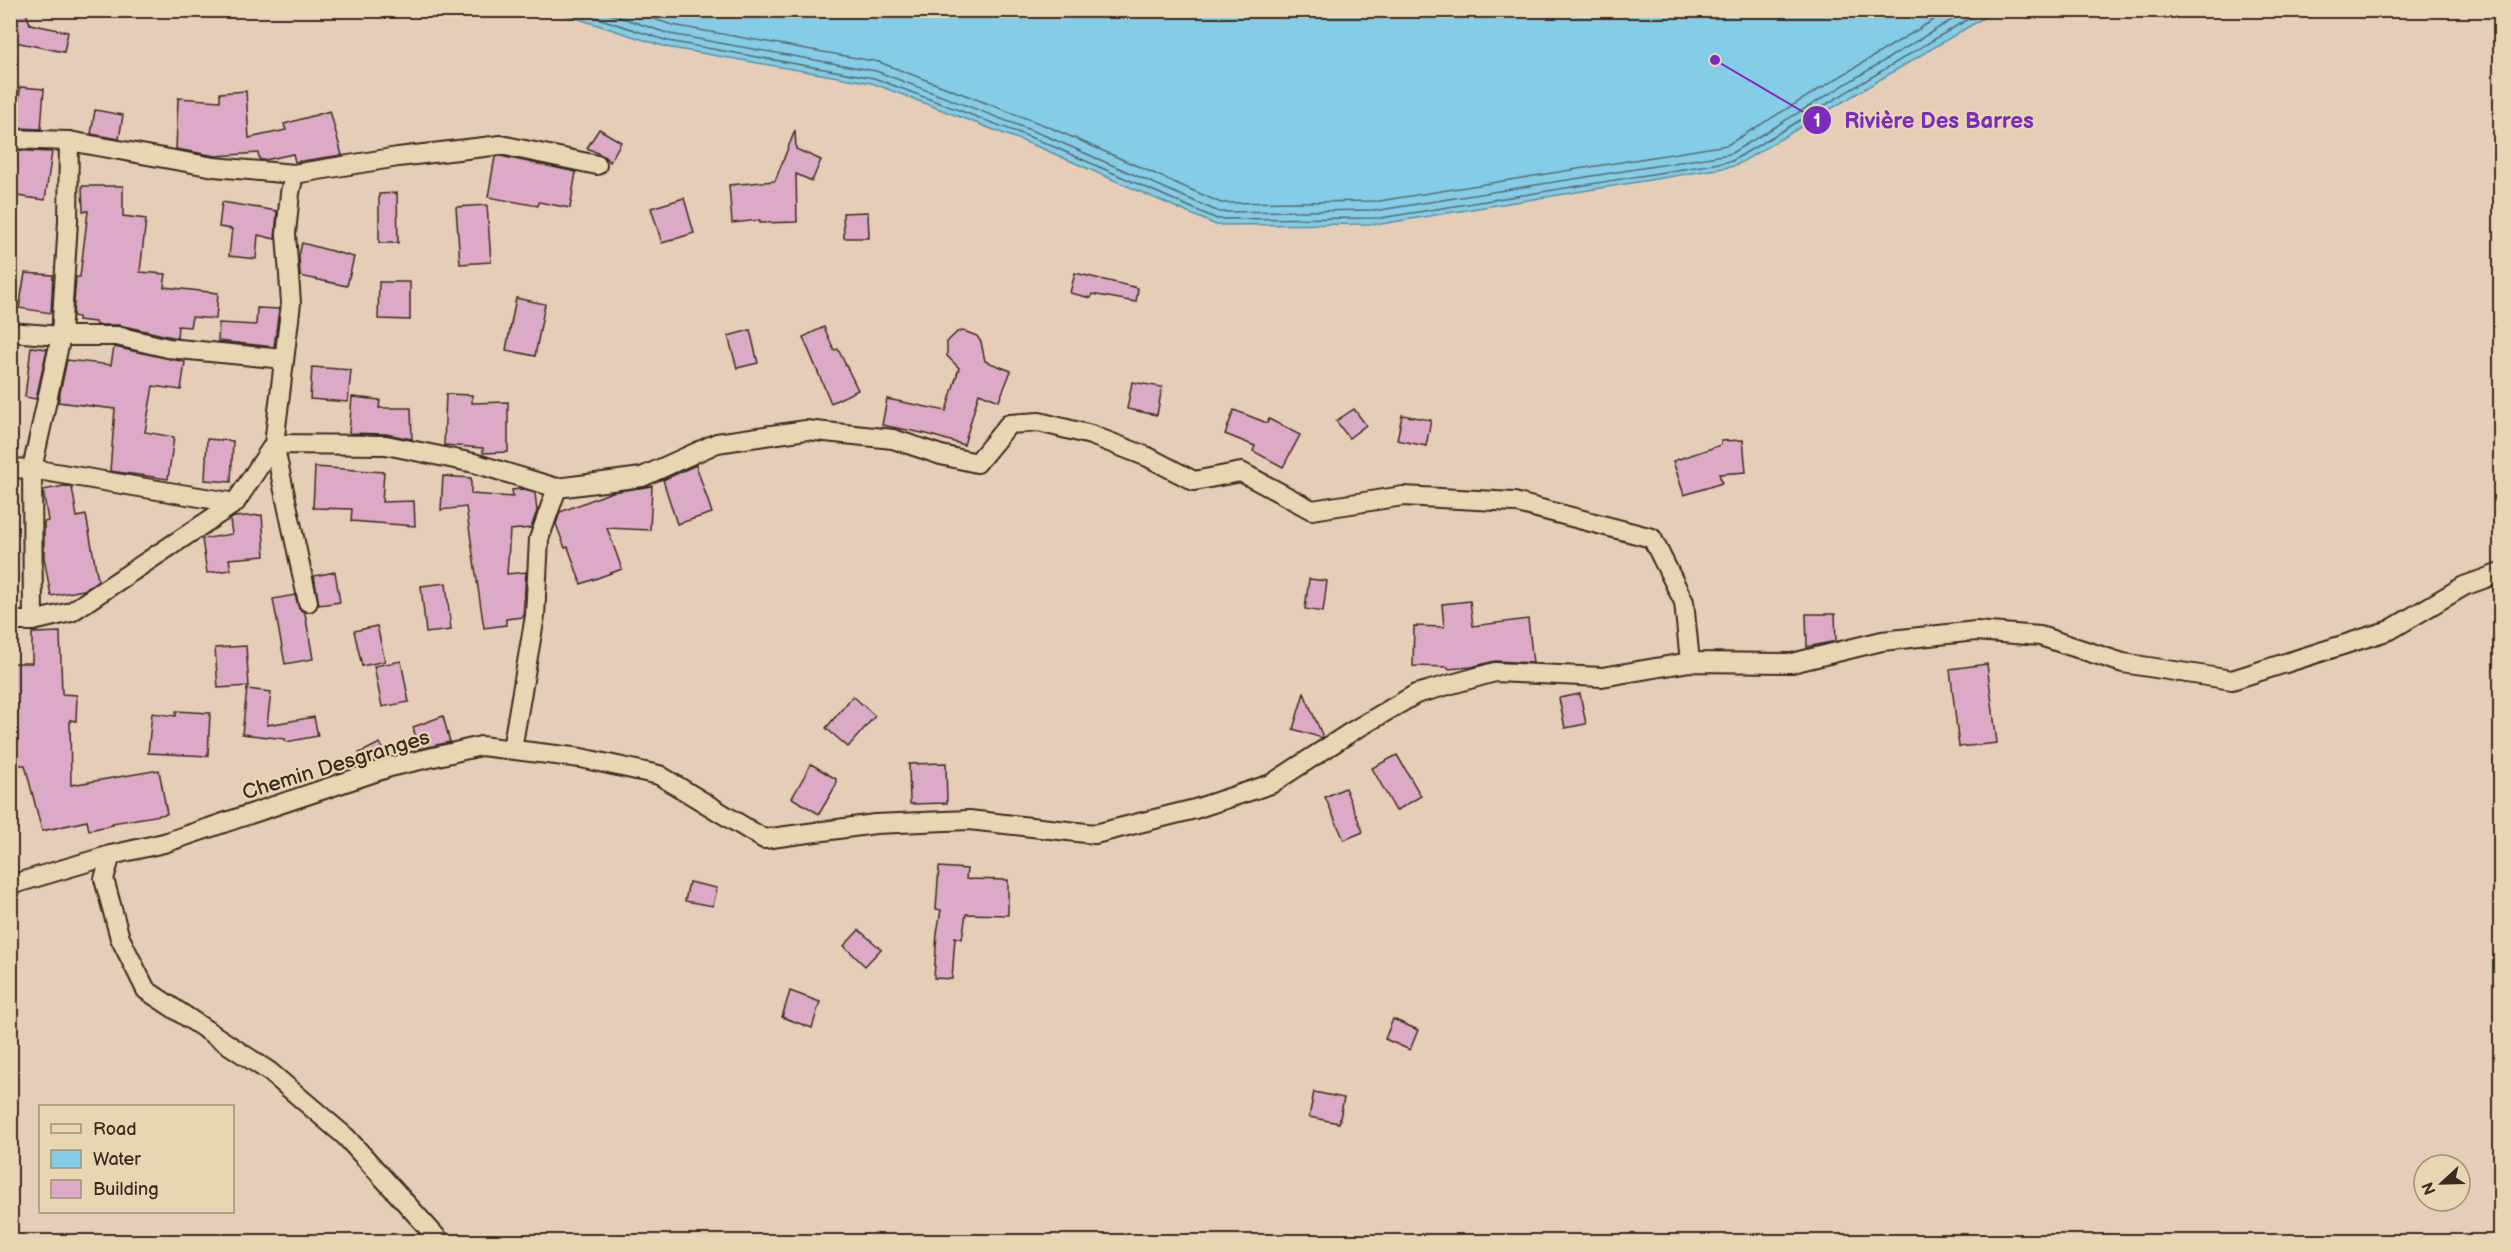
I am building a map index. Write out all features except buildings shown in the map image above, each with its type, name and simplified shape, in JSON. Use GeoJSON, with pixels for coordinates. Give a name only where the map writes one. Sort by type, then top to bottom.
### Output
{"type":"FeatureCollection","features":[{"type":"Feature","properties":{"kind":"street"},"geometry":{"type":"LineString","coordinates":[[10,139],[69,141],[213,168],[294,174],[398,157],[501,145],[597,165]]}},
{"type":"Feature","properties":{"kind":"street"},"geometry":{"type":"LineString","coordinates":[[33,621],[32,469],[61,336],[68,221],[69,141]]}},
{"type":"Feature","properties":{"kind":"street"},"geometry":{"type":"LineString","coordinates":[[294,174],[286,234],[291,303],[274,444],[308,602]]}},
{"type":"Feature","properties":{"kind":"street"},"geometry":{"type":"LineString","coordinates":[[10,332],[61,336],[117,336],[168,348],[284,359]]}},
{"type":"Feature","properties":{"kind":"street"},"geometry":{"type":"LineString","coordinates":[[274,444],[386,445],[474,463],[558,488],[642,477],[717,443],[806,430],[893,439],[941,455],[977,463],[1010,424],[1039,422],[1091,435],[1148,457],[1194,481],[1241,472],[1312,510],[1403,496],[1514,502],[1652,538],[1684,602],[1690,662]]}},
{"type":"Feature","properties":{"kind":"street"},"geometry":{"type":"LineString","coordinates":[[10,621],[33,621],[70,612],[235,502],[274,444]]}},
{"type":"Feature","properties":{"kind":"street"},"geometry":{"type":"LineString","coordinates":[[10,468],[32,469],[235,502]]}},
{"type":"Feature","properties":{"kind":"street"},"geometry":{"type":"LineString","coordinates":[[512,748],[535,616],[539,539],[558,488]]}},
{"type":"Feature","properties":{"kind":"street","name":"Chemin Desgranges"},"geometry":{"type":"LineString","coordinates":[[10,885],[111,855],[164,843],[390,767],[481,746],[581,758],[659,775],[764,839],[875,824],[969,820],[1095,834],[1195,809],[1271,784],[1416,694],[1495,672],[1602,677],[1690,662],[1792,663],[1882,641],[1976,631],[2040,636],[2123,663],[2232,681],[2390,630],[2464,586],[2500,573]]}},
{"type":"Feature","properties":{"kind":"street"},"geometry":{"type":"LineString","coordinates":[[111,855],[104,879],[120,938],[146,990],[270,1072],[329,1122],[346,1137],[441,1242]]}},
{"type":"Feature","properties":{"kind":"water"},"geometry":{"type":"Polygon","coordinates":[[[554,11],[1995,11],[1735,166],[1381,224],[1216,225],[1041,148],[872,83],[666,47],[554,11]]]}},
{"type":"Feature","properties":{"kind":"place","name":"Rivière Des Barres"},"geometry":{"type":"Point","coordinates":[1715,60]}}]}
